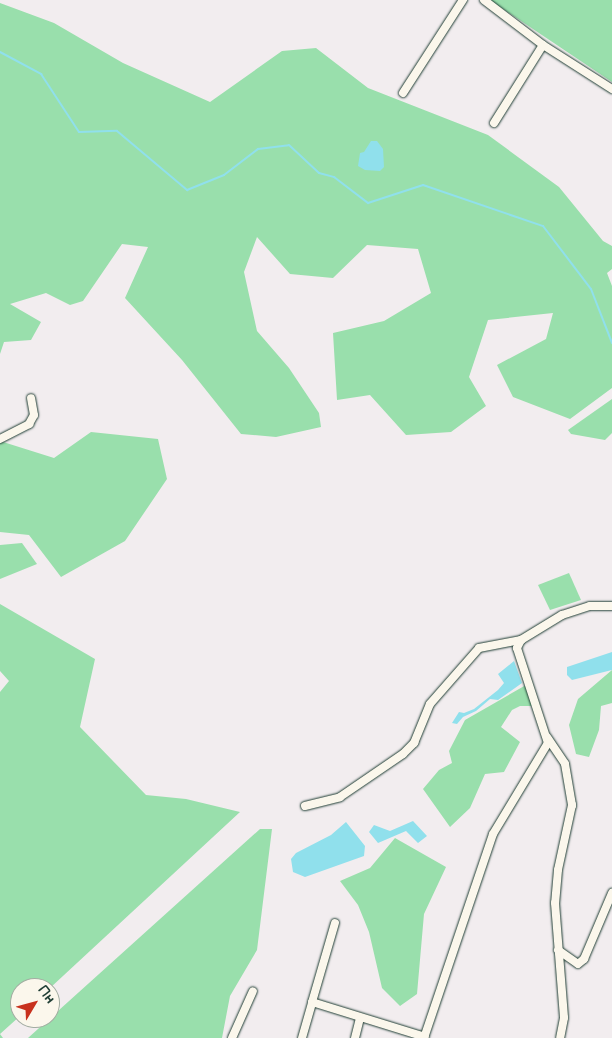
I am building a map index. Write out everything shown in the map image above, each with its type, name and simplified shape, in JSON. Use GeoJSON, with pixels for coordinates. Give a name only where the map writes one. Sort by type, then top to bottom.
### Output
{"type":"FeatureCollection","features":[{"type":"Feature","properties":{"kind":"street"},"geometry":{"type":"LineString","coordinates":[[403,93],[463,0]]}},
{"type":"Feature","properties":{"kind":"street"},"geometry":{"type":"LineString","coordinates":[[484,0],[543,45],[612,89]]}},
{"type":"Feature","properties":{"kind":"street"},"geometry":{"type":"LineString","coordinates":[[494,123],[543,45]]}},
{"type":"Feature","properties":{"kind":"street"},"geometry":{"type":"LineString","coordinates":[[0,439],[29,424],[34,415],[31,398]]}},
{"type":"Feature","properties":{"kind":"street"},"geometry":{"type":"LineString","coordinates":[[306,806],[340,797],[403,754],[414,744],[430,704],[479,648],[521,640],[562,615],[590,606],[612,606]]}},
{"type":"Feature","properties":{"kind":"street"},"geometry":{"type":"LineString","coordinates":[[312,1002],[424,1038],[493,834],[548,743],[517,648],[521,640]]}},
{"type":"Feature","properties":{"kind":"street"},"geometry":{"type":"LineString","coordinates":[[546,735],[565,764],[572,805],[556,885],[558,950],[564,1018],[560,1038]]}},
{"type":"Feature","properties":{"kind":"street"},"geometry":{"type":"LineString","coordinates":[[558,950],[578,964],[584,958],[612,893]]}},
{"type":"Feature","properties":{"kind":"street"},"geometry":{"type":"LineString","coordinates":[[302,1038],[335,923]]}},
{"type":"Feature","properties":{"kind":"street"},"geometry":{"type":"LineString","coordinates":[[232,1038],[253,990]]}},
{"type":"Feature","properties":{"kind":"street"},"geometry":{"type":"LineString","coordinates":[[355,1038],[360,1018]]}},
{"type":"Feature","properties":{"kind":"green space"},"geometry":{"type":"Polygon","coordinates":[[[489,0],[612,0],[612,82],[500,7],[489,0]]]}},
{"type":"Feature","properties":{"kind":"green space"},"geometry":{"type":"Polygon","coordinates":[[[0,3],[54,23],[123,63],[210,102],[282,51],[316,48],[368,88],[488,135],[559,187],[603,241],[612,246],[612,269],[607,273],[612,286],[612,388],[570,419],[513,397],[497,365],[546,339],[553,313],[488,320],[469,377],[486,406],[451,432],[406,435],[370,395],[337,400],[333,333],[384,321],[431,293],[418,249],[367,245],[333,278],[290,274],[257,237],[244,272],[257,331],[289,368],[319,413],[321,427],[276,437],[241,434],[182,360],[125,298],[148,247],[122,244],[83,301],[70,305],[46,293],[10,304],[41,322],[31,340],[4,342],[0,354],[0,3]]]}},
{"type":"Feature","properties":{"kind":"green space"},"geometry":{"type":"Polygon","coordinates":[[[612,399],[612,433],[605,440],[571,434],[568,430],[612,399]]]}},
{"type":"Feature","properties":{"kind":"green space"},"geometry":{"type":"Polygon","coordinates":[[[91,432],[158,439],[167,479],[125,541],[61,577],[29,535],[0,532],[0,441],[54,458],[91,432]]]}},
{"type":"Feature","properties":{"kind":"green space"},"geometry":{"type":"Polygon","coordinates":[[[22,543],[37,564],[0,579],[0,545],[22,543]]]}},
{"type":"Feature","properties":{"kind":"green space"},"geometry":{"type":"Polygon","coordinates":[[[569,573],[581,600],[550,610],[538,585],[569,573]]]}},
{"type":"Feature","properties":{"kind":"green space"},"geometry":{"type":"Polygon","coordinates":[[[0,604],[95,659],[80,727],[146,795],[186,799],[240,812],[60,979],[10,978],[10,1025],[0,1034],[0,692],[9,681],[0,671],[0,604]]]}},
{"type":"Feature","properties":{"kind":"green space"},"geometry":{"type":"Polygon","coordinates":[[[612,670],[612,703],[601,706],[599,730],[589,757],[576,754],[569,725],[578,699],[612,670]]]}},
{"type":"Feature","properties":{"kind":"green space"},"geometry":{"type":"Polygon","coordinates":[[[526,685],[532,706],[520,706],[512,710],[501,727],[520,742],[504,772],[485,774],[470,808],[450,827],[423,789],[439,770],[452,763],[449,751],[465,720],[526,685]]]}},
{"type":"Feature","properties":{"kind":"green space"},"geometry":{"type":"Polygon","coordinates":[[[260,829],[272,829],[257,950],[230,996],[222,1038],[28,1038],[39,1028],[60,1028],[60,1009],[260,829]]]}},
{"type":"Feature","properties":{"kind":"green space"},"geometry":{"type":"Polygon","coordinates":[[[395,838],[446,867],[424,914],[417,994],[400,1006],[382,988],[369,932],[358,905],[340,881],[370,868],[395,838]]]}},
{"type":"Feature","properties":{"kind":"water"},"geometry":{"type":"Polygon","coordinates":[[[371,141],[377,141],[383,149],[384,167],[380,171],[365,170],[358,166],[360,153],[364,152],[371,141]]]}},
{"type":"Feature","properties":{"kind":"water"},"geometry":{"type":"Polygon","coordinates":[[[612,652],[612,670],[572,680],[567,675],[567,667],[612,652]]]}},
{"type":"Feature","properties":{"kind":"water"},"geometry":{"type":"Polygon","coordinates":[[[514,661],[522,683],[498,700],[490,699],[476,711],[463,717],[457,724],[452,723],[459,712],[464,713],[474,709],[498,690],[504,683],[498,674],[514,661]]]}},
{"type":"Feature","properties":{"kind":"water"},"geometry":{"type":"Polygon","coordinates":[[[413,821],[427,836],[418,843],[406,831],[378,843],[369,832],[374,825],[390,831],[413,821]]]}},
{"type":"Feature","properties":{"kind":"water"},"geometry":{"type":"Polygon","coordinates":[[[346,822],[365,846],[364,856],[305,877],[293,872],[291,859],[296,853],[331,835],[346,822]]]}},
{"type":"Feature","properties":{"kind":"waterway"},"geometry":{"type":"LineString","coordinates":[[0,52],[41,74],[79,132],[117,131],[187,190],[224,175],[258,149],[289,145],[319,173],[334,177],[368,203],[423,185],[543,226],[591,289],[612,343]]}}]}
